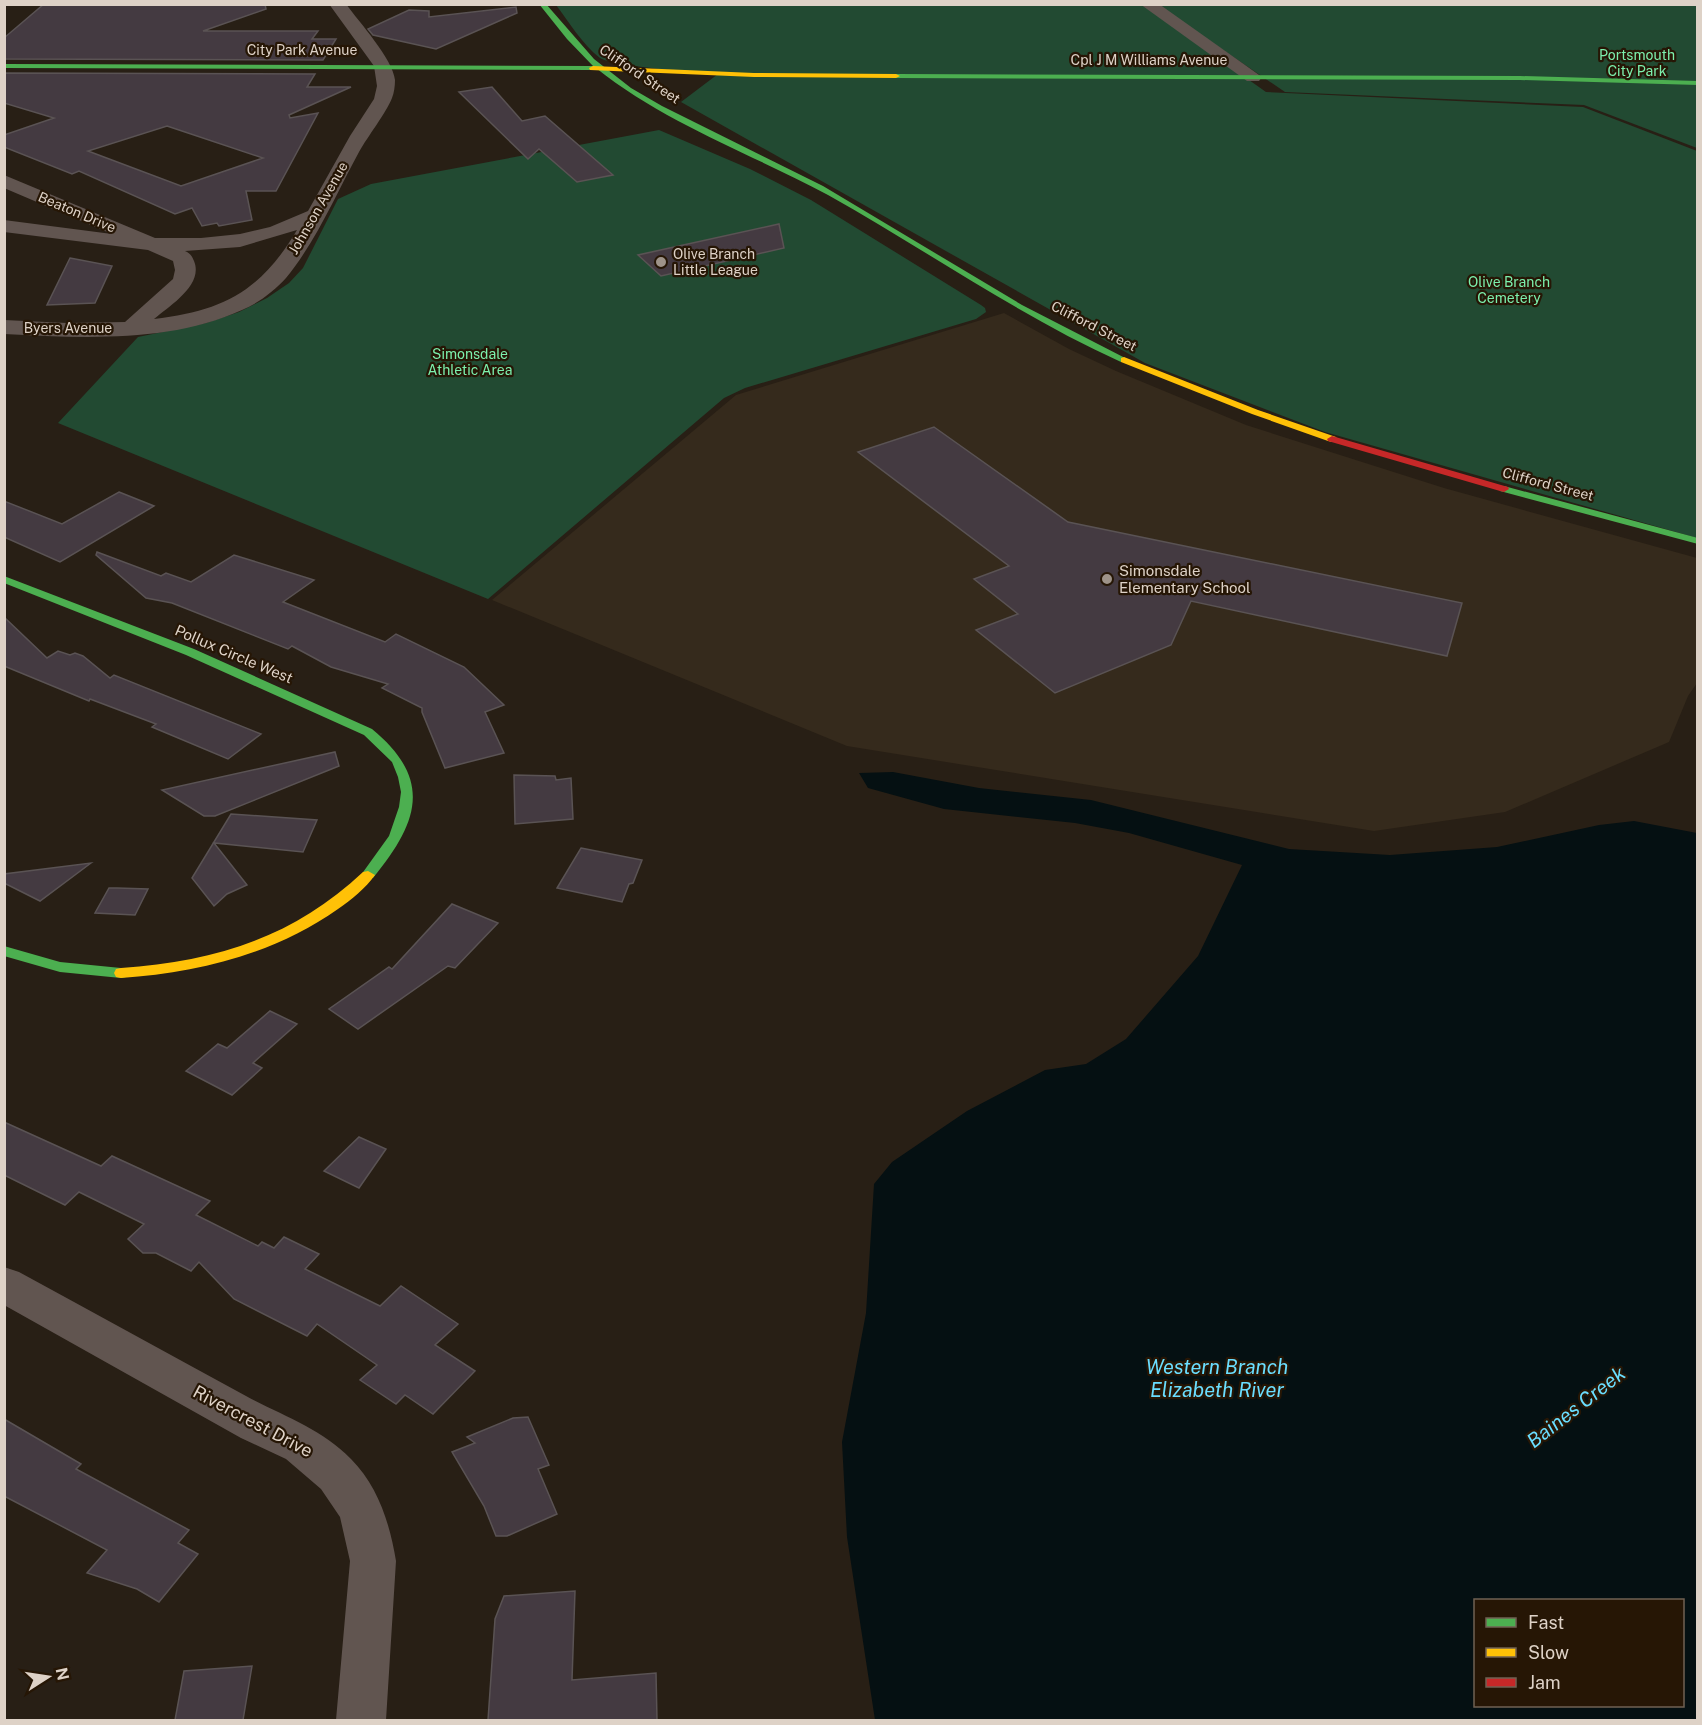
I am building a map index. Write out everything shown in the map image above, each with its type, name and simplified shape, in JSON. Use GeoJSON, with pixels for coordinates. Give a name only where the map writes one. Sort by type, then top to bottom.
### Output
{"type":"FeatureCollection","features":[{"type":"Feature","properties":{"kind":"street"},"geometry":{"type":"LineString","coordinates":[[337,4],[382,66]]}},
{"type":"Feature","properties":{"kind":"street","name":"Clifford Street"},"geometry":{"type":"LineString","coordinates":[[543,4],[561,32],[585,57],[600,68],[659,95],[1034,314],[1108,353],[1243,409],[1382,455],[1698,542]]}},
{"type":"Feature","properties":{"kind":"street"},"geometry":{"type":"LineString","coordinates":[[1148,4],[1253,77]]}},
{"type":"Feature","properties":{"kind":"street","name":"City Park Avenue"},"geometry":{"type":"LineString","coordinates":[[4,66],[600,68]]}},
{"type":"Feature","properties":{"kind":"street","name":"Johnson Avenue"},"geometry":{"type":"LineString","coordinates":[[131,328],[189,320],[241,302],[261,290],[294,251],[383,99],[387,83],[382,66]]}},
{"type":"Feature","properties":{"kind":"street","name":"Cpl J M Williams Avenue"},"geometry":{"type":"LineString","coordinates":[[600,68],[723,75],[1510,78],[1698,83]]}},
{"type":"Feature","properties":{"kind":"street"},"geometry":{"type":"LineString","coordinates":[[659,95],[688,79],[723,75]]}},
{"type":"Feature","properties":{"kind":"street","name":"Beaton Drive"},"geometry":{"type":"LineString","coordinates":[[4,181],[182,257],[186,266],[186,275],[175,290],[131,328]]}},
{"type":"Feature","properties":{"kind":"street","name":"Beaton Drive"},"geometry":{"type":"LineString","coordinates":[[150,243],[191,245],[240,240],[285,229],[313,216]]}},
{"type":"Feature","properties":{"kind":"street"},"geometry":{"type":"LineString","coordinates":[[4,226],[150,243]]}},
{"type":"Feature","properties":{"kind":"street","name":"Byers Avenue"},"geometry":{"type":"LineString","coordinates":[[4,327],[131,328]]}},
{"type":"Feature","properties":{"kind":"street","name":"Pollux Circle West"},"geometry":{"type":"LineString","coordinates":[[4,579],[190,652],[368,732],[391,751],[403,771],[408,793],[405,816],[395,841],[378,865],[341,899],[299,926],[258,945],[204,962],[157,971],[109,973],[62,968],[20,958],[4,951]]}},
{"type":"Feature","properties":{"kind":"street","name":"Rivercrest Drive"},"geometry":{"type":"LineString","coordinates":[[4,1284],[257,1424],[281,1433],[317,1454],[345,1483],[364,1520],[373,1563],[361,1720]]}},
{"type":"Feature","properties":{"kind":"shaded area","name":"Simonsdale Elementary School"},"geometry":{"type":"Polygon","coordinates":[[[1004,313],[1069,349],[1116,371],[1246,425],[1444,488],[1697,558],[1697,683],[1688,696],[1669,742],[1505,812],[1374,831],[847,746],[492,600],[736,395],[1004,313]]]}},
{"type":"Feature","properties":{"kind":"green space","name":"Olive Branch Cemetery"},"geometry":{"type":"Polygon","coordinates":[[[556,5],[1143,5],[1266,92],[1583,107],[1697,151],[1697,538],[1325,432],[1145,363],[681,102],[718,74],[638,66],[600,58],[582,40],[556,5]]]}},
{"type":"Feature","properties":{"kind":"green space","name":"Portsmouth City Park"},"geometry":{"type":"Polygon","coordinates":[[[1157,5],[1697,5],[1697,148],[1584,105],[1285,92],[1157,5]]]}},
{"type":"Feature","properties":{"kind":"green space","name":"Simonsdale Athletic Area"},"geometry":{"type":"Polygon","coordinates":[[[659,130],[750,169],[811,200],[981,305],[986,312],[976,319],[745,388],[724,398],[488,599],[58,423],[138,337],[206,323],[239,312],[267,298],[289,283],[303,268],[338,199],[371,184],[659,130]]]}},
{"type":"Feature","properties":{"kind":"water","name":"Western Branch Elizabeth River"},"geometry":{"type":"Polygon","coordinates":[[[893,772],[979,788],[1091,800],[1289,849],[1390,855],[1497,847],[1599,825],[1634,821],[1697,833],[1697,1720],[875,1720],[847,1537],[842,1442],[866,1313],[874,1184],[892,1162],[967,1111],[1045,1070],[1086,1064],[1126,1039],[1198,956],[1242,865],[1129,833],[1075,823],[944,809],[868,788],[859,773],[893,772]]]}},
{"type":"Feature","properties":{"kind":"building"},"geometry":{"type":"Polygon","coordinates":[[[44,4],[265,4],[266,9],[203,31],[318,31],[312,39],[336,39],[323,60],[4,59],[4,38],[44,4]]]}},
{"type":"Feature","properties":{"kind":"building"},"geometry":{"type":"Polygon","coordinates":[[[516,7],[517,13],[436,49],[373,35],[368,29],[409,10],[429,11],[429,17],[516,7]]]}},
{"type":"Feature","properties":{"kind":"building"},"geometry":{"type":"Polygon","coordinates":[[[4,73],[315,74],[307,87],[351,87],[289,115],[290,118],[318,113],[276,191],[246,191],[252,220],[219,226],[217,223],[202,226],[192,208],[175,214],[79,171],[72,174],[4,147],[4,135],[54,118],[4,103],[4,73]],[[167,126],[88,151],[181,186],[263,158],[167,126]]]}},
{"type":"Feature","properties":{"kind":"building"},"geometry":{"type":"Polygon","coordinates":[[[492,87],[522,121],[545,116],[613,175],[577,182],[539,149],[528,159],[459,92],[492,87]]]}},
{"type":"Feature","properties":{"kind":"building"},"geometry":{"type":"Polygon","coordinates":[[[779,224],[784,248],[661,276],[638,255],[779,224]]]}},
{"type":"Feature","properties":{"kind":"building"},"geometry":{"type":"Polygon","coordinates":[[[70,258],[112,266],[95,303],[47,305],[70,258]]]}},
{"type":"Feature","properties":{"kind":"building"},"geometry":{"type":"Polygon","coordinates":[[[934,427],[1068,522],[1462,603],[1447,656],[1191,601],[1171,645],[1055,693],[976,630],[1018,614],[974,579],[1009,566],[858,452],[934,427]]]}},
{"type":"Feature","properties":{"kind":"building"},"geometry":{"type":"Polygon","coordinates":[[[119,492],[154,506],[60,562],[4,537],[4,501],[62,524],[119,492]]]}},
{"type":"Feature","properties":{"kind":"building"},"geometry":{"type":"Polygon","coordinates":[[[97,552],[161,576],[166,573],[191,582],[234,555],[314,580],[283,602],[385,642],[396,634],[464,667],[504,705],[485,712],[504,753],[445,768],[422,708],[382,688],[388,684],[331,667],[292,646],[288,649],[172,603],[146,598],[96,555],[97,552]]]}},
{"type":"Feature","properties":{"kind":"building"},"geometry":{"type":"Polygon","coordinates":[[[4,617],[47,658],[58,651],[70,655],[75,653],[83,656],[110,678],[114,675],[261,734],[228,759],[152,727],[156,724],[90,699],[89,701],[4,666],[4,617]]]}},
{"type":"Feature","properties":{"kind":"building"},"geometry":{"type":"Polygon","coordinates":[[[335,752],[339,766],[215,816],[204,816],[162,790],[335,752]]]}},
{"type":"Feature","properties":{"kind":"building"},"geometry":{"type":"Polygon","coordinates":[[[514,775],[555,776],[556,780],[571,778],[573,819],[515,824],[514,775]]]}},
{"type":"Feature","properties":{"kind":"building"},"geometry":{"type":"Polygon","coordinates":[[[231,814],[317,820],[303,852],[214,843],[247,885],[227,894],[214,906],[192,878],[231,814]]]}},
{"type":"Feature","properties":{"kind":"building"},"geometry":{"type":"Polygon","coordinates":[[[581,848],[642,860],[622,902],[557,888],[581,848]]]}},
{"type":"Feature","properties":{"kind":"building"},"geometry":{"type":"Polygon","coordinates":[[[91,863],[40,901],[4,883],[4,874],[91,863]]]}},
{"type":"Feature","properties":{"kind":"building"},"geometry":{"type":"Polygon","coordinates":[[[109,888],[148,889],[135,915],[95,913],[109,888]]]}},
{"type":"Feature","properties":{"kind":"building"},"geometry":{"type":"Polygon","coordinates":[[[452,904],[498,923],[455,968],[448,966],[358,1029],[329,1009],[389,967],[392,969],[452,904]]]}},
{"type":"Feature","properties":{"kind":"building"},"geometry":{"type":"Polygon","coordinates":[[[270,1011],[297,1024],[253,1063],[262,1068],[232,1095],[186,1071],[218,1044],[227,1048],[270,1011]]]}},
{"type":"Feature","properties":{"kind":"building"},"geometry":{"type":"Polygon","coordinates":[[[4,1122],[101,1166],[112,1156],[210,1201],[196,1215],[258,1246],[262,1242],[274,1248],[284,1237],[319,1254],[305,1269],[380,1306],[401,1286],[458,1324],[435,1345],[475,1371],[433,1414],[405,1395],[396,1404],[360,1380],[377,1365],[317,1324],[307,1336],[234,1299],[199,1262],[191,1271],[156,1253],[143,1253],[128,1239],[144,1224],[79,1192],[65,1205],[4,1175],[4,1122]]]}},
{"type":"Feature","properties":{"kind":"building"},"geometry":{"type":"Polygon","coordinates":[[[359,1137],[386,1149],[359,1188],[324,1171],[359,1137]]]}},
{"type":"Feature","properties":{"kind":"building"},"geometry":{"type":"Polygon","coordinates":[[[528,1417],[549,1465],[538,1469],[557,1514],[507,1536],[496,1536],[484,1506],[452,1452],[475,1443],[467,1437],[513,1418],[528,1417]]]}},
{"type":"Feature","properties":{"kind":"building"},"geometry":{"type":"Polygon","coordinates":[[[4,1419],[81,1464],[76,1469],[189,1530],[178,1543],[198,1554],[159,1602],[137,1589],[87,1573],[107,1550],[4,1496],[4,1419]]]}},
{"type":"Feature","properties":{"kind":"building"},"geometry":{"type":"Polygon","coordinates":[[[575,1591],[572,1680],[656,1673],[657,1720],[488,1720],[495,1619],[504,1596],[575,1591]]]}},
{"type":"Feature","properties":{"kind":"building"},"geometry":{"type":"Polygon","coordinates":[[[252,1666],[243,1720],[175,1720],[184,1671],[252,1666]]]}},
{"type":"Feature","properties":{"kind":"traffic: fast"},"geometry":{"type":"LineString","coordinates":[[542,4],[569,38],[592,61],[659,108],[820,188],[1019,307],[1088,344],[1124,360]]}},
{"type":"Feature","properties":{"kind":"traffic: fast"},"geometry":{"type":"LineString","coordinates":[[4,66],[593,68]]}},
{"type":"Feature","properties":{"kind":"traffic: fast"},"geometry":{"type":"LineString","coordinates":[[896,76],[1520,78],[1698,83]]}},
{"type":"Feature","properties":{"kind":"traffic: fast"},"geometry":{"type":"LineString","coordinates":[[1504,489],[1698,541]]}},
{"type":"Feature","properties":{"kind":"traffic: fast"},"geometry":{"type":"LineString","coordinates":[[4,579],[190,652],[368,732],[398,762],[405,777],[407,792],[402,822],[387,850],[368,875]]}},
{"type":"Feature","properties":{"kind":"traffic: fast"},"geometry":{"type":"LineString","coordinates":[[4,951],[60,967],[121,973]]}},
{"type":"Feature","properties":{"kind":"traffic: slow"},"geometry":{"type":"LineString","coordinates":[[593,68],[754,75],[896,76]]}},
{"type":"Feature","properties":{"kind":"traffic: slow"},"geometry":{"type":"LineString","coordinates":[[1124,360],[1255,412],[1332,439]]}},
{"type":"Feature","properties":{"kind":"traffic: slow"},"geometry":{"type":"LineString","coordinates":[[121,973],[187,966],[221,958],[287,934],[344,898],[368,875]]}},
{"type":"Feature","properties":{"kind":"traffic: jam"},"geometry":{"type":"LineString","coordinates":[[1332,439],[1504,489]]}},
{"type":"Feature","properties":{"kind":"place","name":"Olive Branch Little League"},"geometry":{"type":"Point","coordinates":[661,262]}},
{"type":"Feature","properties":{"kind":"place","name":"Simonsdale Elementary School"},"geometry":{"type":"Point","coordinates":[1107,579]}},
{"type":"Feature","properties":{"kind":"water label","name":"Baines Creek"},"geometry":{"type":"Point","coordinates":[1576,1407]}}]}
